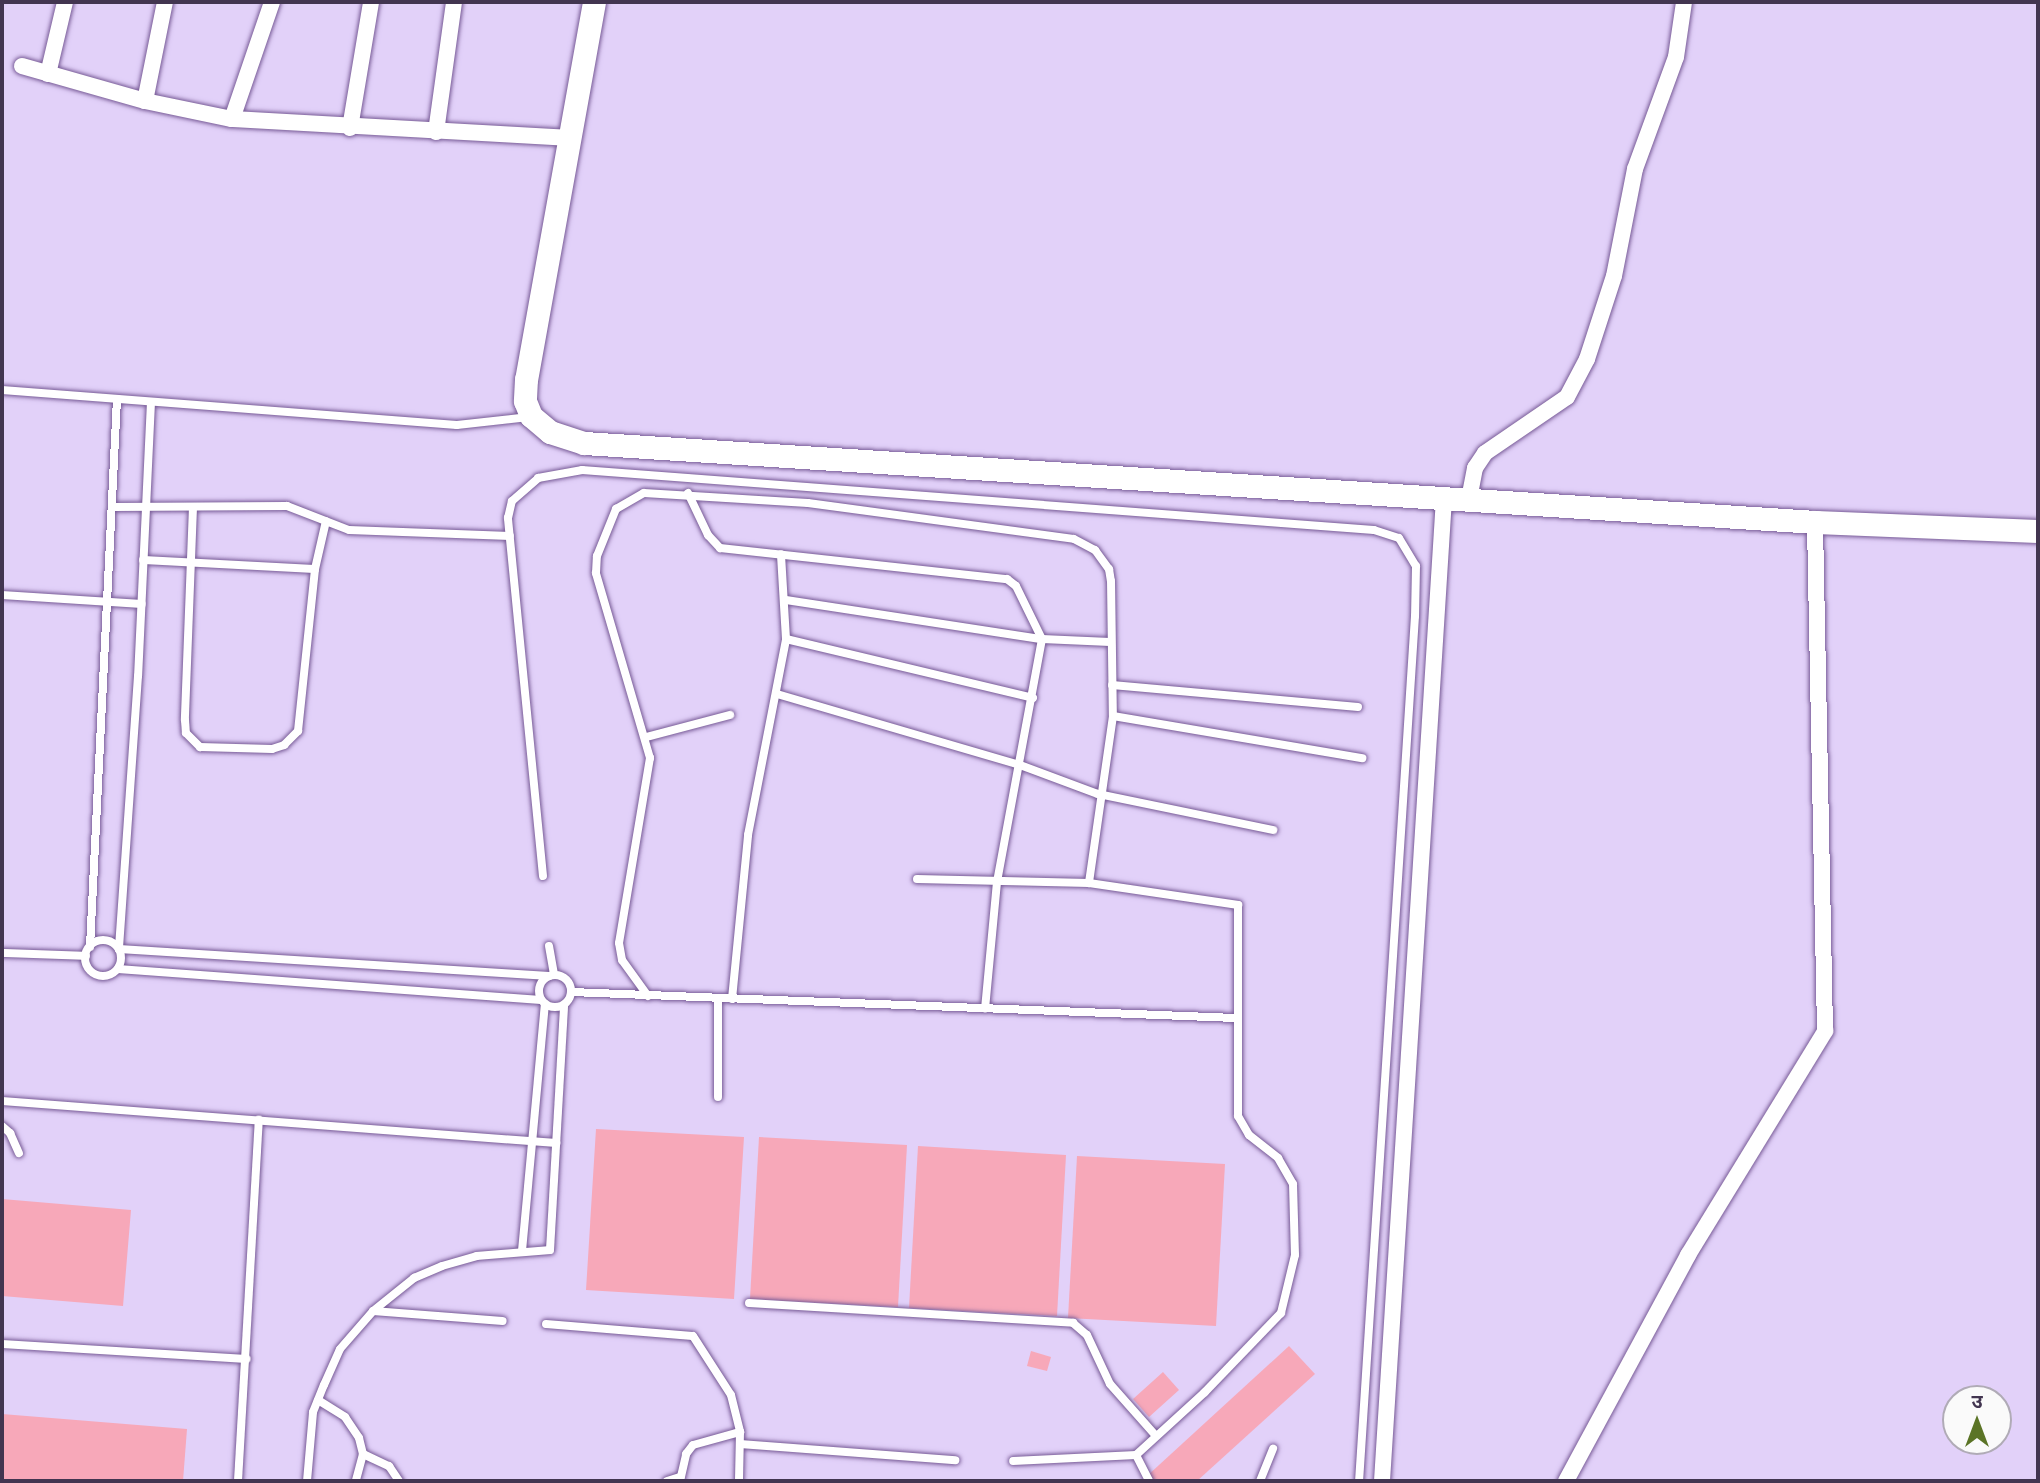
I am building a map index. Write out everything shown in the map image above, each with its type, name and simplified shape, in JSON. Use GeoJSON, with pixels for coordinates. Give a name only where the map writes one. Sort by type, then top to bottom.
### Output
{"type":"FeatureCollection","features":[{"type":"Feature","properties":{"kind":"street"},"geometry":{"type":"LineString","coordinates":[[48,74],[65,2]]}},
{"type":"Feature","properties":{"kind":"street"},"geometry":{"type":"LineString","coordinates":[[145,101],[165,2]]}},
{"type":"Feature","properties":{"kind":"street"},"geometry":{"type":"LineString","coordinates":[[232,119],[272,2]]}},
{"type":"Feature","properties":{"kind":"street"},"geometry":{"type":"LineString","coordinates":[[350,128],[371,2]]}},
{"type":"Feature","properties":{"kind":"street"},"geometry":{"type":"LineString","coordinates":[[436,132],[454,2]]}},
{"type":"Feature","properties":{"kind":"street"},"geometry":{"type":"LineString","coordinates":[[594,2],[526,379],[525,401],[531,416],[550,432],[584,443],[1815,522],[2038,531]]}},
{"type":"Feature","properties":{"kind":"street"},"geometry":{"type":"LineString","coordinates":[[1469,499],[1475,468],[1485,453],[1567,397],[1587,359],[1614,276],[1635,169],[1676,57],[1684,2]]}},
{"type":"Feature","properties":{"kind":"street"},"geometry":{"type":"LineString","coordinates":[[22,66],[145,101],[232,119],[350,128],[568,138]]}},
{"type":"Feature","properties":{"kind":"street"},"geometry":{"type":"LineString","coordinates":[[1382,1481],[1444,498]]}},
{"type":"Feature","properties":{"kind":"street"},"geometry":{"type":"LineString","coordinates":[[1566,1481],[1688,1255],[1825,1031],[1815,522]]}},
{"type":"Feature","properties":{"kind":"lane"},"geometry":{"type":"LineString","coordinates":[[2,390],[457,425],[531,416]]}},
{"type":"Feature","properties":{"kind":"lane"},"geometry":{"type":"LineString","coordinates":[[117,399],[90,947],[86,956],[88,967],[97,975],[108,975],[118,969],[564,1005]]}},
{"type":"Feature","properties":{"kind":"lane"},"geometry":{"type":"LineString","coordinates":[[118,969],[142,604],[151,402]]}},
{"type":"Feature","properties":{"kind":"lane"},"geometry":{"type":"LineString","coordinates":[[543,876],[510,537],[512,501],[524,488],[560,471],[582,470],[1374,530],[1388,532],[1407,545],[1416,566],[1415,616],[1359,1481]]}},
{"type":"Feature","properties":{"kind":"lane"},"geometry":{"type":"LineString","coordinates":[[648,996],[622,960],[619,943],[647,792],[646,737],[600,590],[597,556],[616,509],[624,501],[644,493],[688,493],[808,503],[1074,539],[1095,550],[1109,569],[1113,716],[1098,794],[1089,883]]}},
{"type":"Feature","properties":{"kind":"lane"},"geometry":{"type":"LineString","coordinates":[[688,493],[708,535],[720,548],[1007,579],[1016,586],[1042,639],[997,882],[985,1008]]}},
{"type":"Feature","properties":{"kind":"lane"},"geometry":{"type":"LineString","coordinates":[[113,506],[287,506],[349,530],[510,537]]}},
{"type":"Feature","properties":{"kind":"lane"},"geometry":{"type":"LineString","coordinates":[[193,506],[194,562],[186,733],[200,747],[243,750],[284,745],[299,732],[315,569],[326,521]]}},
{"type":"Feature","properties":{"kind":"lane"},"geometry":{"type":"LineString","coordinates":[[732,999],[748,835],[786,639],[786,600],[781,554]]}},
{"type":"Feature","properties":{"kind":"lane"},"geometry":{"type":"LineString","coordinates":[[143,560],[315,569]]}},
{"type":"Feature","properties":{"kind":"lane"},"geometry":{"type":"LineString","coordinates":[[2,595],[142,604]]}},
{"type":"Feature","properties":{"kind":"lane"},"geometry":{"type":"LineString","coordinates":[[786,600],[1042,639],[1110,642]]}},
{"type":"Feature","properties":{"kind":"lane"},"geometry":{"type":"LineString","coordinates":[[786,639],[1033,698]]}},
{"type":"Feature","properties":{"kind":"lane"},"geometry":{"type":"LineString","coordinates":[[1112,685],[1359,707]]}},
{"type":"Feature","properties":{"kind":"lane"},"geometry":{"type":"LineString","coordinates":[[777,694],[1020,765],[1098,794],[1273,830]]}},
{"type":"Feature","properties":{"kind":"lane"},"geometry":{"type":"LineString","coordinates":[[646,737],[730,715]]}},
{"type":"Feature","properties":{"kind":"lane"},"geometry":{"type":"LineString","coordinates":[[1113,716],[1362,758]]}},
{"type":"Feature","properties":{"kind":"lane"},"geometry":{"type":"LineString","coordinates":[[916,879],[1089,883],[1238,905],[1238,1116],[1249,1135],[1278,1158],[1293,1184],[1292,1280],[1274,1324],[1136,1455],[1013,1461]]}},
{"type":"Feature","properties":{"kind":"lane"},"geometry":{"type":"LineString","coordinates":[[90,947],[108,941],[119,949],[551,975],[564,978],[571,992]]}},
{"type":"Feature","properties":{"kind":"lane"},"geometry":{"type":"LineString","coordinates":[[549,946],[551,975]]}},
{"type":"Feature","properties":{"kind":"lane"},"geometry":{"type":"LineString","coordinates":[[2,953],[86,956]]}},
{"type":"Feature","properties":{"kind":"lane"},"geometry":{"type":"LineString","coordinates":[[522,1251],[543,1002],[539,986],[551,975]]}},
{"type":"Feature","properties":{"kind":"lane"},"geometry":{"type":"LineString","coordinates":[[571,992],[1237,1018]]}},
{"type":"Feature","properties":{"kind":"lane"},"geometry":{"type":"LineString","coordinates":[[307,1481],[318,1400],[340,1349],[373,1311],[414,1278],[477,1256],[550,1250],[564,1005],[571,992]]}},
{"type":"Feature","properties":{"kind":"lane"},"geometry":{"type":"LineString","coordinates":[[718,999],[718,1097]]}},
{"type":"Feature","properties":{"kind":"lane"},"geometry":{"type":"LineString","coordinates":[[2,1101],[556,1143]]}},
{"type":"Feature","properties":{"kind":"lane"},"geometry":{"type":"LineString","coordinates":[[238,1481],[259,1120]]}},
{"type":"Feature","properties":{"kind":"lane"},"geometry":{"type":"LineString","coordinates":[[2,1126],[10,1133],[19,1153]]}},
{"type":"Feature","properties":{"kind":"lane"},"geometry":{"type":"LineString","coordinates":[[749,1303],[1073,1323],[1087,1335],[1110,1384],[1156,1436]]}},
{"type":"Feature","properties":{"kind":"lane"},"geometry":{"type":"LineString","coordinates":[[373,1311],[503,1321]]}},
{"type":"Feature","properties":{"kind":"lane"},"geometry":{"type":"LineString","coordinates":[[546,1324],[693,1336],[732,1395],[740,1432],[739,1481]]}},
{"type":"Feature","properties":{"kind":"lane"},"geometry":{"type":"LineString","coordinates":[[2,1344],[247,1359]]}},
{"type":"Feature","properties":{"kind":"lane"},"geometry":{"type":"LineString","coordinates":[[318,1400],[345,1418],[363,1454],[389,1466],[399,1481]]}},
{"type":"Feature","properties":{"kind":"lane"},"geometry":{"type":"LineString","coordinates":[[667,1481],[680,1479],[693,1445],[740,1432]]}},
{"type":"Feature","properties":{"kind":"lane"},"geometry":{"type":"LineString","coordinates":[[740,1444],[955,1460]]}},
{"type":"Feature","properties":{"kind":"lane"},"geometry":{"type":"LineString","coordinates":[[1260,1481],[1273,1448]]}},
{"type":"Feature","properties":{"kind":"lane"},"geometry":{"type":"LineString","coordinates":[[356,1481],[363,1454]]}},
{"type":"Feature","properties":{"kind":"lane"},"geometry":{"type":"LineString","coordinates":[[1136,1455],[1149,1481]]}},
{"type":"Feature","properties":{"kind":"building"},"geometry":{"type":"Polygon","coordinates":[[[596,1129],[744,1137],[734,1299],[586,1290],[596,1129]]]}},
{"type":"Feature","properties":{"kind":"building"},"geometry":{"type":"Polygon","coordinates":[[[759,1137],[907,1145],[898,1307],[750,1299],[759,1137]]]}},
{"type":"Feature","properties":{"kind":"building"},"geometry":{"type":"Polygon","coordinates":[[[918,1146],[1066,1155],[1057,1316],[909,1308],[918,1146]]]}},
{"type":"Feature","properties":{"kind":"building"},"geometry":{"type":"Polygon","coordinates":[[[1077,1156],[1225,1164],[1216,1326],[1068,1318],[1077,1156]]]}},
{"type":"Feature","properties":{"kind":"building"},"geometry":{"type":"Polygon","coordinates":[[[2,1199],[131,1210],[123,1306],[2,1296],[2,1199]]]}},
{"type":"Feature","properties":{"kind":"building"},"geometry":{"type":"Polygon","coordinates":[[[1289,1346],[1315,1374],[1197,1481],[1152,1481],[1147,1476],[1289,1346]]]}},
{"type":"Feature","properties":{"kind":"building"},"geometry":{"type":"Polygon","coordinates":[[[1031,1351],[1051,1357],[1047,1371],[1027,1366],[1031,1351]]]}},
{"type":"Feature","properties":{"kind":"building"},"geometry":{"type":"Polygon","coordinates":[[[1163,1372],[1179,1390],[1149,1417],[1133,1399],[1163,1372]]]}},
{"type":"Feature","properties":{"kind":"building"},"geometry":{"type":"Polygon","coordinates":[[[2,1414],[187,1429],[183,1481],[2,1481],[2,1414]]]}}]}
